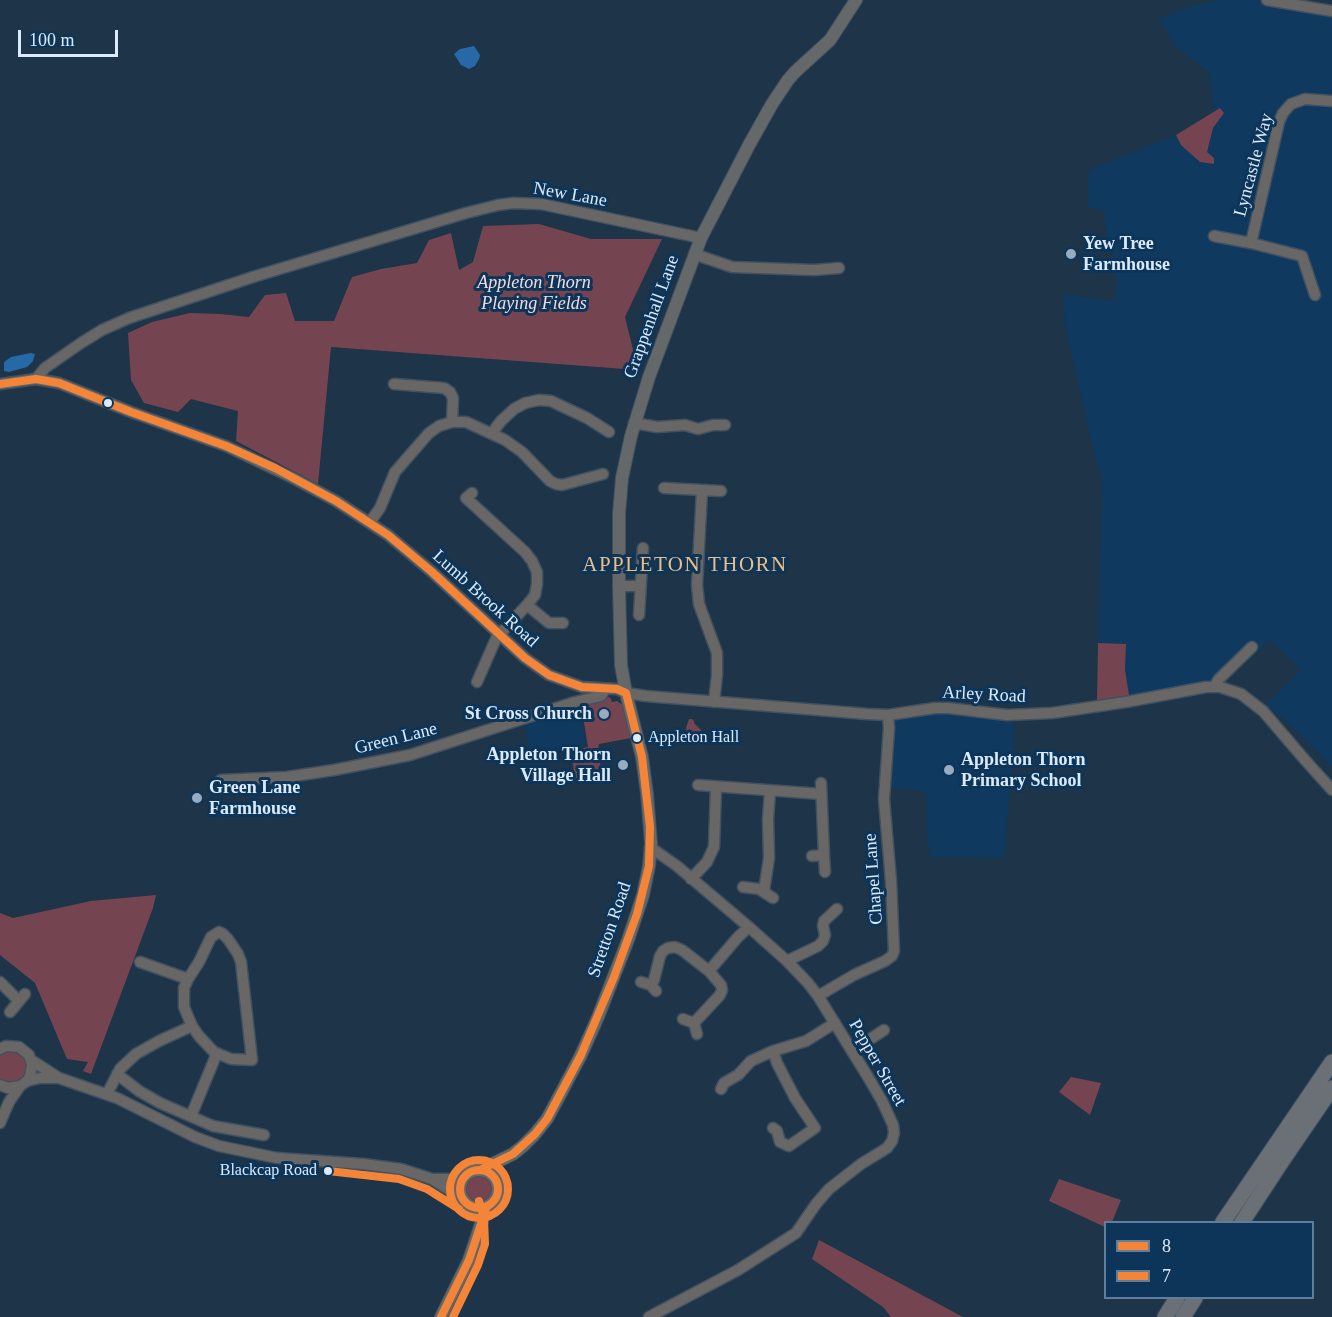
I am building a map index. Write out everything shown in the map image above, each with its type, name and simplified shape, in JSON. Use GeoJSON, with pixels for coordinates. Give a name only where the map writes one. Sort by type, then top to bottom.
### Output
{"type":"FeatureCollection","features":[{"type":"Feature","properties":{"kind":"highway"},"geometry":{"type":"LineString","coordinates":[[1224,1221],[1332,1062]]}},
{"type":"Feature","properties":{"kind":"highway"},"geometry":{"type":"LineString","coordinates":[[1243,1221],[1332,1088]]}},
{"type":"Feature","properties":{"kind":"highway"},"geometry":{"type":"LineString","coordinates":[[1165,1317],[1176,1299]]}},
{"type":"Feature","properties":{"kind":"highway"},"geometry":{"type":"LineString","coordinates":[[1183,1317],[1194,1299]]}},
{"type":"Feature","properties":{"kind":"main road","name":"Grappenhall Lane"},"geometry":{"type":"LineString","coordinates":[[626,693],[621,657],[619,535],[625,459],[634,423],[694,254],[735,171],[780,91],[795,72],[837,32],[856,0]]}},
{"type":"Feature","properties":{"kind":"main road","name":"Stretton Road"},"geometry":{"type":"LineString","coordinates":[[496,1181],[513,1154],[535,1134],[547,1119],[581,1055],[610,987],[637,914],[649,866],[650,827],[643,764],[626,693]]}},
{"type":"Feature","properties":{"kind":"main road","name":"Stretton Road"},"geometry":{"type":"LineString","coordinates":[[480,1170],[513,1154]]}},
{"type":"Feature","properties":{"kind":"main road"},"geometry":{"type":"LineString","coordinates":[[441,1317],[469,1260],[475,1242],[487,1206],[495,1199],[497,1193],[496,1181],[490,1173],[480,1170],[467,1175],[461,1184],[462,1195],[474,1219],[475,1242]]}},
{"type":"Feature","properties":{"kind":"main road"},"geometry":{"type":"LineString","coordinates":[[467,1202],[474,1207],[487,1206]]}},
{"type":"Feature","properties":{"kind":"street"},"geometry":{"type":"LineString","coordinates":[[1267,0],[1332,11]]}},
{"type":"Feature","properties":{"kind":"street","name":"Lyncastle Way"},"geometry":{"type":"LineString","coordinates":[[1251,243],[1276,133],[1283,114],[1291,104],[1305,99],[1332,101]]}},
{"type":"Feature","properties":{"kind":"street","name":"New Lane"},"geometry":{"type":"LineString","coordinates":[[36,379],[45,368],[81,343],[143,312],[256,276],[498,205],[541,204],[701,238]]}},
{"type":"Feature","properties":{"kind":"street","name":"Lyncastle Way"},"geometry":{"type":"LineString","coordinates":[[1214,236],[1302,256],[1315,296]]}},
{"type":"Feature","properties":{"kind":"street"},"geometry":{"type":"LineString","coordinates":[[694,254],[732,267],[814,270],[839,268]]}},
{"type":"Feature","properties":{"kind":"street","name":"Lumb Brook Road"},"geometry":{"type":"LineString","coordinates":[[0,384],[36,379],[59,382],[131,412],[226,446],[304,484],[336,501],[388,535],[432,572],[525,658],[549,675],[582,687],[617,689],[626,693]]}},
{"type":"Feature","properties":{"kind":"street"},"geometry":{"type":"LineString","coordinates":[[392,380],[444,388],[450,392],[453,398],[452,422]]}},
{"type":"Feature","properties":{"kind":"street"},"geometry":{"type":"LineString","coordinates":[[492,433],[513,410],[525,403],[539,400],[551,401],[610,432]]}},
{"type":"Feature","properties":{"kind":"street"},"geometry":{"type":"LineString","coordinates":[[370,522],[380,508],[395,472],[429,433],[439,426],[452,422],[466,422],[505,440],[522,452],[550,481],[556,484],[562,485],[603,474]]}},
{"type":"Feature","properties":{"kind":"street"},"geometry":{"type":"LineString","coordinates":[[634,423],[665,427],[685,425],[698,429],[713,425],[726,425]]}},
{"type":"Feature","properties":{"kind":"street"},"geometry":{"type":"LineString","coordinates":[[664,488],[721,491]]}},
{"type":"Feature","properties":{"kind":"street"},"geometry":{"type":"LineString","coordinates":[[702,490],[697,585],[699,604],[717,653],[714,702]]}},
{"type":"Feature","properties":{"kind":"street"},"geometry":{"type":"LineString","coordinates":[[472,493],[466,498],[525,552],[537,572],[535,595],[499,635],[477,682]]}},
{"type":"Feature","properties":{"kind":"street"},"geometry":{"type":"LineString","coordinates":[[639,615],[643,548]]}},
{"type":"Feature","properties":{"kind":"street"},"geometry":{"type":"LineString","coordinates":[[619,586],[640,586]]}},
{"type":"Feature","properties":{"kind":"street"},"geometry":{"type":"LineString","coordinates":[[527,605],[549,623],[563,623]]}},
{"type":"Feature","properties":{"kind":"street"},"geometry":{"type":"LineString","coordinates":[[1214,687],[1219,679],[1252,647]]}},
{"type":"Feature","properties":{"kind":"street","name":"Arley Road"},"geometry":{"type":"LineString","coordinates":[[626,693],[867,714],[888,715],[948,708],[997,715],[1023,715],[1126,702],[1214,687],[1227,688],[1241,694],[1263,711],[1332,790]]}},
{"type":"Feature","properties":{"kind":"street","name":"Green Lane"},"geometry":{"type":"LineString","coordinates":[[221,780],[287,777],[410,755],[575,702],[601,696],[604,689]]}},
{"type":"Feature","properties":{"kind":"street","name":"Chapel Lane"},"geometry":{"type":"LineString","coordinates":[[818,996],[854,975],[885,961],[892,956],[894,951],[884,799],[888,715]]}},
{"type":"Feature","properties":{"kind":"street"},"geometry":{"type":"LineString","coordinates":[[698,785],[770,791],[821,788],[825,872]]}},
{"type":"Feature","properties":{"kind":"street"},"geometry":{"type":"LineString","coordinates":[[691,879],[707,862],[714,847],[716,787]]}},
{"type":"Feature","properties":{"kind":"street"},"geometry":{"type":"LineString","coordinates":[[742,887],[769,895],[770,791]]}},
{"type":"Feature","properties":{"kind":"street","name":"Pepper Street"},"geometry":{"type":"LineString","coordinates":[[649,1317],[738,1270],[796,1233],[829,1189],[861,1164],[887,1148],[894,1133],[882,1101],[818,996],[787,961],[749,927],[677,866],[650,847]]}},
{"type":"Feature","properties":{"kind":"street"},"geometry":{"type":"LineString","coordinates":[[812,856],[824,855]]}},
{"type":"Feature","properties":{"kind":"street"},"geometry":{"type":"LineString","coordinates":[[787,961],[818,946],[823,941],[824,921],[837,909]]}},
{"type":"Feature","properties":{"kind":"street"},"geometry":{"type":"LineString","coordinates":[[709,972],[749,927]]}},
{"type":"Feature","properties":{"kind":"street"},"geometry":{"type":"LineString","coordinates":[[219,933],[223,934],[238,954],[241,962],[252,1060],[231,1059],[217,1053],[206,1044],[192,1026],[184,1007],[184,988],[188,979],[211,937],[219,933]]}},
{"type":"Feature","properties":{"kind":"street"},"geometry":{"type":"LineString","coordinates":[[649,986],[654,980],[660,956],[668,948],[675,947],[682,950],[709,972],[721,985],[720,995],[695,1028],[683,1019]]}},
{"type":"Feature","properties":{"kind":"street"},"geometry":{"type":"LineString","coordinates":[[140,962],[188,979]]}},
{"type":"Feature","properties":{"kind":"street"},"geometry":{"type":"LineString","coordinates":[[0,982],[22,998],[9,1012]]}},
{"type":"Feature","properties":{"kind":"street"},"geometry":{"type":"LineString","coordinates":[[721,1091],[724,1083],[738,1075],[751,1061],[773,1051],[806,1041],[835,1023]]}},
{"type":"Feature","properties":{"kind":"street"},"geometry":{"type":"LineString","coordinates":[[107,1094],[124,1064],[142,1050],[192,1026]]}},
{"type":"Feature","properties":{"kind":"street"},"geometry":{"type":"LineString","coordinates":[[852,1051],[884,1027]]}},
{"type":"Feature","properties":{"kind":"street"},"geometry":{"type":"LineString","coordinates":[[0,1049],[6,1046],[19,1047],[31,1060],[59,1078],[107,1094],[195,1137],[219,1146],[277,1158],[402,1168],[432,1179],[467,1202]]}},
{"type":"Feature","properties":{"kind":"street"},"geometry":{"type":"LineString","coordinates":[[773,1051],[795,1098],[815,1128],[787,1148],[780,1143],[777,1131],[773,1128]]}},
{"type":"Feature","properties":{"kind":"street"},"geometry":{"type":"LineString","coordinates":[[191,1116],[217,1053]]}},
{"type":"Feature","properties":{"kind":"street"},"geometry":{"type":"LineString","coordinates":[[1,1120],[9,1102],[32,1071],[31,1060]]}},
{"type":"Feature","properties":{"kind":"street"},"geometry":{"type":"LineString","coordinates":[[117,1074],[150,1098],[213,1126],[264,1135]]}},
{"type":"Feature","properties":{"kind":"street"},"geometry":{"type":"LineString","coordinates":[[0,1085],[14,1088],[40,1078],[59,1078]]}},
{"type":"Feature","properties":{"kind":"street"},"geometry":{"type":"LineString","coordinates":[[0,1099],[1,1120]]}},
{"type":"Feature","properties":{"kind":"street"},"geometry":{"type":"LineString","coordinates":[[432,1179],[450,1180],[467,1175]]}},
{"type":"Feature","properties":{"kind":"shaded area"},"geometry":{"type":"Polygon","coordinates":[[[1221,0],[1267,0],[1332,11],[1332,766],[1296,730],[1266,705],[1301,670],[1270,640],[1229,678],[1129,695],[1125,670],[1126,644],[1098,643],[1102,482],[1065,326],[1063,294],[1112,301],[1116,297],[1116,271],[1105,225],[1105,210],[1088,207],[1089,170],[1176,135],[1214,112],[1209,73],[1175,46],[1159,19],[1187,7],[1221,0]]]}},
{"type":"Feature","properties":{"kind":"shaded area"},"geometry":{"type":"Polygon","coordinates":[[[474,46],[480,55],[475,66],[469,69],[461,65],[454,54],[460,49],[474,46]]]}},
{"type":"Feature","properties":{"kind":"shaded area"},"geometry":{"type":"Polygon","coordinates":[[[35,354],[33,361],[27,367],[9,372],[4,371],[4,362],[11,357],[35,354]]]}},
{"type":"Feature","properties":{"kind":"shaded area"},"geometry":{"type":"Polygon","coordinates":[[[579,706],[586,744],[530,753],[524,723],[561,709],[579,706]]]}},
{"type":"Feature","properties":{"kind":"shaded area","name":"Appleton Thorn Primary School"},"geometry":{"type":"Polygon","coordinates":[[[917,711],[1013,715],[1014,741],[1004,858],[930,857],[926,793],[889,786],[888,715],[917,711]]]}},
{"type":"Feature","properties":{"kind":"green space"},"geometry":{"type":"Polygon","coordinates":[[[1220,108],[1224,113],[1213,128],[1207,152],[1214,158],[1214,164],[1200,162],[1181,145],[1176,135],[1220,108]]]}},
{"type":"Feature","properties":{"kind":"green space","name":"Appleton Thorn Playing Fields"},"geometry":{"type":"Polygon","coordinates":[[[539,224],[591,239],[662,239],[625,317],[638,370],[331,347],[318,484],[236,441],[238,411],[191,399],[178,412],[144,403],[131,380],[128,333],[152,322],[190,313],[249,317],[265,295],[286,293],[295,321],[334,321],[352,277],[417,263],[429,240],[451,233],[459,270],[473,262],[483,226],[539,224]]]}},
{"type":"Feature","properties":{"kind":"green space"},"geometry":{"type":"Polygon","coordinates":[[[1098,643],[1126,644],[1125,670],[1129,695],[1097,701],[1098,643]]]}},
{"type":"Feature","properties":{"kind":"green space"},"geometry":{"type":"Polygon","coordinates":[[[610,697],[612,702],[617,701],[624,706],[631,738],[599,744],[602,775],[575,779],[571,751],[588,747],[581,704],[610,697]]]}},
{"type":"Feature","properties":{"kind":"green space"},"geometry":{"type":"Polygon","coordinates":[[[689,719],[692,719],[705,734],[705,744],[699,745],[688,737],[686,728],[689,719]]]}},
{"type":"Feature","properties":{"kind":"green space"},"geometry":{"type":"Polygon","coordinates":[[[156,895],[91,1074],[83,1071],[88,1062],[67,1059],[35,983],[0,955],[0,913],[13,918],[91,901],[156,895]]]}},
{"type":"Feature","properties":{"kind":"green space"},"geometry":{"type":"Polygon","coordinates":[[[7,1050],[18,1051],[26,1059],[28,1070],[23,1080],[13,1084],[0,1081],[0,1053],[7,1050]]]}},
{"type":"Feature","properties":{"kind":"green space"},"geometry":{"type":"Polygon","coordinates":[[[1071,1077],[1101,1083],[1090,1115],[1059,1092],[1071,1077]]]}},
{"type":"Feature","properties":{"kind":"green space"},"geometry":{"type":"Polygon","coordinates":[[[479,1174],[490,1178],[494,1189],[490,1200],[479,1204],[468,1200],[464,1189],[468,1178],[479,1174]]]}},
{"type":"Feature","properties":{"kind":"green space"},"geometry":{"type":"Polygon","coordinates":[[[1059,1179],[1121,1200],[1112,1221],[1104,1221],[1104,1227],[1049,1201],[1059,1179]]]}},
{"type":"Feature","properties":{"kind":"green space"},"geometry":{"type":"Polygon","coordinates":[[[819,1240],[963,1317],[891,1317],[883,1307],[812,1259],[819,1240]]]}},
{"type":"Feature","properties":{"kind":"transit line","name":"8"},"geometry":{"type":"LineString","coordinates":[[0,384],[36,379],[59,383],[226,446],[275,468],[336,501],[388,535],[432,572],[525,658],[549,675],[582,687],[617,689],[626,693],[642,757],[650,827],[649,866],[637,914],[614,977],[581,1055],[547,1119],[535,1134],[513,1154],[480,1170]]}},
{"type":"Feature","properties":{"kind":"transit line","name":"7"},"geometry":{"type":"LineString","coordinates":[[473,1160],[485,1160],[500,1168],[508,1183],[508,1189],[508,1195],[500,1210],[485,1218],[473,1218],[458,1210],[450,1195],[450,1183],[458,1168],[473,1160]]}},
{"type":"Feature","properties":{"kind":"transit line","name":"8"},"geometry":{"type":"LineString","coordinates":[[479,1170],[492,1176],[498,1189],[492,1202],[479,1208],[466,1202],[460,1189],[466,1176],[479,1170]]}},
{"type":"Feature","properties":{"kind":"transit line","name":"7"},"geometry":{"type":"LineString","coordinates":[[328,1171],[399,1179],[427,1189],[459,1209]]}},
{"type":"Feature","properties":{"kind":"transit line","name":"7"},"geometry":{"type":"LineString","coordinates":[[453,1317],[478,1265],[485,1244],[484,1218],[479,1201]]}},
{"type":"Feature","properties":{"kind":"transit line","name":"8"},"geometry":{"type":"LineString","coordinates":[[441,1317],[469,1260],[487,1206]]}},
{"type":"Feature","properties":{"kind":"place","name":"Yew Tree Farmhouse"},"geometry":{"type":"Point","coordinates":[1071,254]}},
{"type":"Feature","properties":{"kind":"place","name":"St Cross Church"},"geometry":{"type":"Point","coordinates":[604,714]}},
{"type":"Feature","properties":{"kind":"place","name":"Appleton Hall"},"geometry":{"type":"Point","coordinates":[637,738]}},
{"type":"Feature","properties":{"kind":"place","name":"Appleton Thorn Village Hall"},"geometry":{"type":"Point","coordinates":[623,765]}},
{"type":"Feature","properties":{"kind":"place","name":"Appleton Thorn Primary School"},"geometry":{"type":"Point","coordinates":[949,770]}},
{"type":"Feature","properties":{"kind":"place","name":"Green Lane Farmhouse"},"geometry":{"type":"Point","coordinates":[197,798]}},
{"type":"Feature","properties":{"kind":"place","name":"Blackcap Road"},"geometry":{"type":"Point","coordinates":[328,1171]}},
{"type":"Feature","properties":{"kind":"district","name":"APPLETON THORN"},"geometry":{"type":"Point","coordinates":[685,565]}}]}
